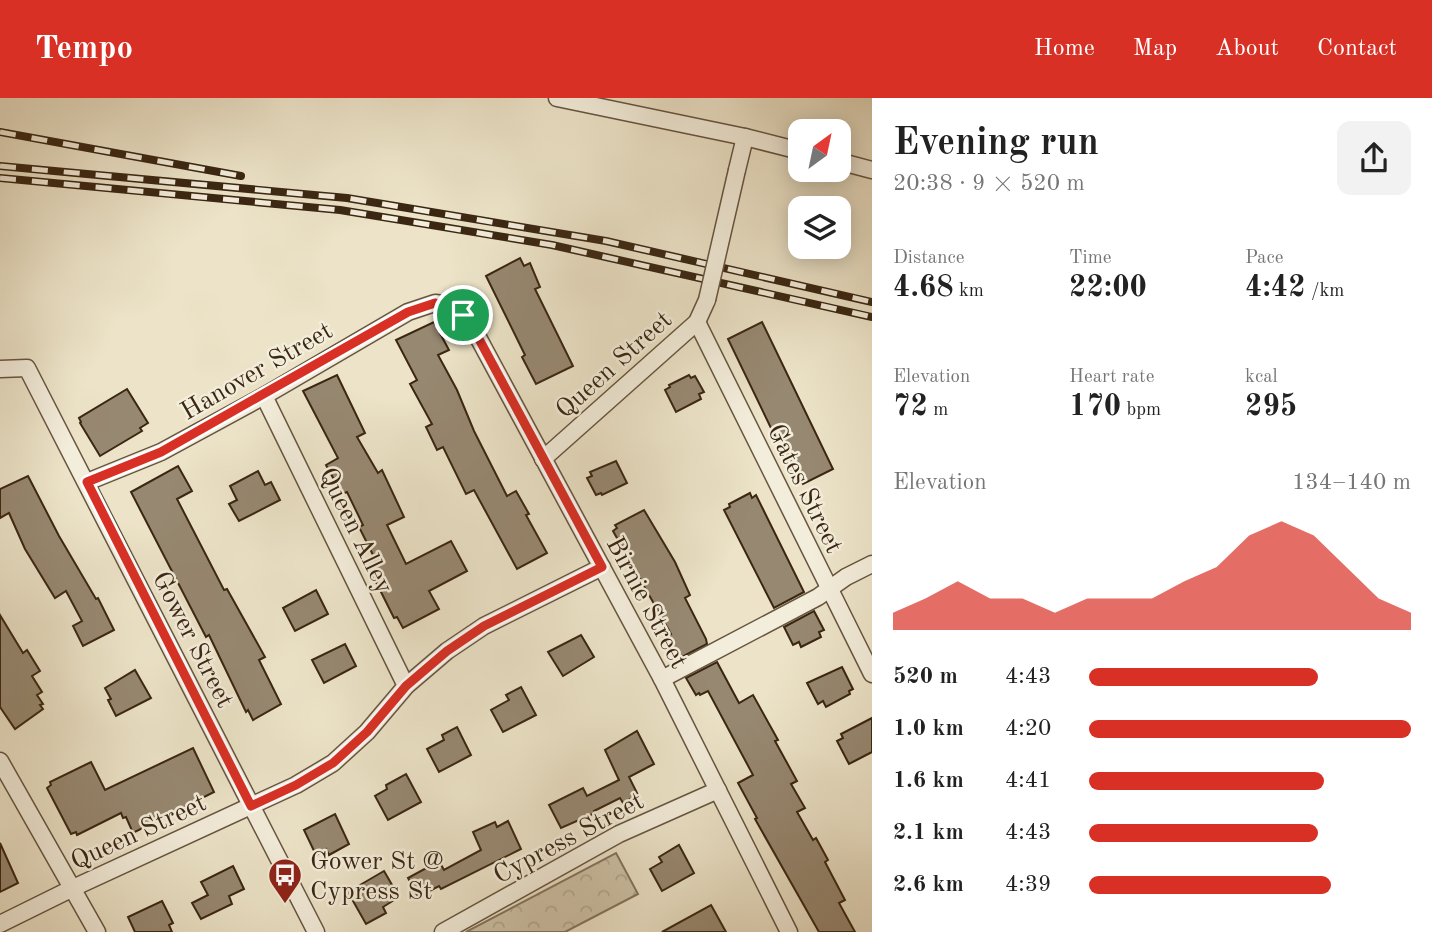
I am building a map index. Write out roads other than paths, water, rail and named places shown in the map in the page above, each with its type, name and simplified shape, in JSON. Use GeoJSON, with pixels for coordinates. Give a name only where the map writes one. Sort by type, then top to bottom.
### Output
{"type":"FeatureCollection","features":[{"type":"Feature","properties":{"kind":"street"},"geometry":{"type":"LineString","coordinates":[[557,98],[788,148]]}},
{"type":"Feature","properties":{"kind":"street","name":"Queen Street"},"geometry":{"type":"LineString","coordinates":[[543,459],[697,322],[707,300],[745,137]]}},
{"type":"Feature","properties":{"kind":"street"},"geometry":{"type":"LineString","coordinates":[[851,164],[872,170]]}},
{"type":"Feature","properties":{"kind":"street","name":"Hanover Street"},"geometry":{"type":"LineString","coordinates":[[87,482],[161,452],[408,312],[435,303],[450,305]]}},
{"type":"Feature","properties":{"kind":"street","name":"Birnie Street"},"geometry":{"type":"LineString","coordinates":[[450,305],[463,315],[473,328],[662,679],[789,932]]}},
{"type":"Feature","properties":{"kind":"street","name":"Gates Street"},"geometry":{"type":"LineString","coordinates":[[697,322],[872,674]]}},
{"type":"Feature","properties":{"kind":"street","name":"Gower Street"},"geometry":{"type":"LineString","coordinates":[[0,369],[27,368],[316,932]]}},
{"type":"Feature","properties":{"kind":"street","name":"Queen Alley"},"geometry":{"type":"LineString","coordinates":[[264,396],[406,686]]}},
{"type":"Feature","properties":{"kind":"street"},"geometry":{"type":"LineString","coordinates":[[662,679],[818,597],[846,576],[872,564]]}},
{"type":"Feature","properties":{"kind":"street","name":"Queen Street"},"geometry":{"type":"LineString","coordinates":[[0,924],[296,785],[333,763],[367,732],[406,686],[447,651],[484,626],[602,567]]}},
{"type":"Feature","properties":{"kind":"street"},"geometry":{"type":"LineString","coordinates":[[0,761],[97,932]]}},
{"type":"Feature","properties":{"kind":"street","name":"Cypress Street"},"geometry":{"type":"LineString","coordinates":[[443,932],[619,834],[718,790]]}},
{"type":"Feature","properties":{"kind":"railway"},"geometry":{"type":"LineString","coordinates":[[0,132],[241,176]]}},
{"type":"Feature","properties":{"kind":"railway"},"geometry":{"type":"LineString","coordinates":[[0,166],[347,198],[606,241],[872,302]]}},
{"type":"Feature","properties":{"kind":"railway"},"geometry":{"type":"LineString","coordinates":[[0,178],[340,210],[552,245],[872,317]]}},
{"type":"Feature","properties":{"kind":"place","name":"Gower St @ Cypress St"},"geometry":{"type":"Point","coordinates":[285,905]}}]}
